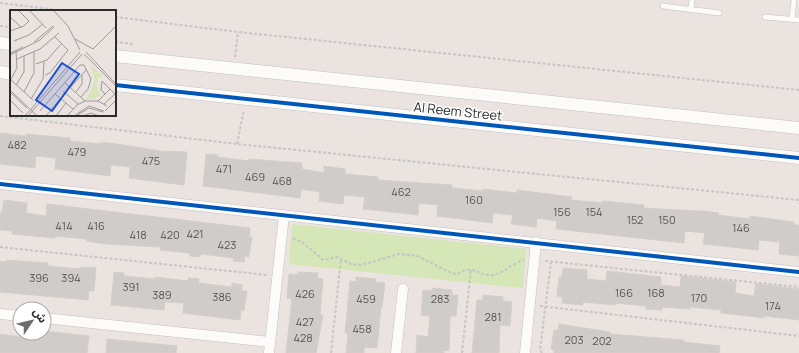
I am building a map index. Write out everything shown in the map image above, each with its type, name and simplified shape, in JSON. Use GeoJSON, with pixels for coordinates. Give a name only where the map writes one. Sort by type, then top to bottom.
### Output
{"type":"FeatureCollection","features":[{"type":"Feature","properties":{"kind":"street"},"geometry":{"type":"LineString","coordinates":[[0,43],[10,44]]}},
{"type":"Feature","properties":{"kind":"street","name":"Al Reem Street"},"geometry":{"type":"LineString","coordinates":[[116,56],[799,128]]}},
{"type":"Feature","properties":{"kind":"street"},"geometry":{"type":"LineString","coordinates":[[0,72],[10,74]]}},
{"type":"Feature","properties":{"kind":"street","name":"Al Reem Street"},"geometry":{"type":"LineString","coordinates":[[116,85],[799,158]]}},
{"type":"Feature","properties":{"kind":"street"},"geometry":{"type":"LineString","coordinates":[[0,184],[799,272]]}},
{"type":"Feature","properties":{"kind":"street"},"geometry":{"type":"LineString","coordinates":[[269,353],[284,215]]}},
{"type":"Feature","properties":{"kind":"street"},"geometry":{"type":"LineString","coordinates":[[526,353],[536,242]]}},
{"type":"Feature","properties":{"kind":"street"},"geometry":{"type":"LineString","coordinates":[[396,353],[403,289]]}},
{"type":"Feature","properties":{"kind":"street"},"geometry":{"type":"LineString","coordinates":[[0,314],[12,315]]}},
{"type":"Feature","properties":{"kind":"street"},"geometry":{"type":"LineString","coordinates":[[52,319],[270,342]]}},
{"type":"Feature","properties":{"kind":"lane"},"geometry":{"type":"LineString","coordinates":[[691,9],[692,0]]}},
{"type":"Feature","properties":{"kind":"lane"},"geometry":{"type":"LineString","coordinates":[[792,19],[794,0]]}},
{"type":"Feature","properties":{"kind":"lane"},"geometry":{"type":"LineString","coordinates":[[663,6],[719,14]]}},
{"type":"Feature","properties":{"kind":"lane"},"geometry":{"type":"LineString","coordinates":[[765,17],[799,20]]}},
{"type":"Feature","properties":{"kind":"path"},"geometry":{"type":"LineString","coordinates":[[0,3],[58,10]]}},
{"type":"Feature","properties":{"kind":"path"},"geometry":{"type":"LineString","coordinates":[[116,17],[238,32],[799,90]]}},
{"type":"Feature","properties":{"kind":"path"},"geometry":{"type":"LineString","coordinates":[[0,26],[10,28]]}},
{"type":"Feature","properties":{"kind":"path"},"geometry":{"type":"LineString","coordinates":[[234,58],[238,32]]}},
{"type":"Feature","properties":{"kind":"path"},"geometry":{"type":"LineString","coordinates":[[0,116],[237,144],[799,200]]}},
{"type":"Feature","properties":{"kind":"path"},"geometry":{"type":"LineString","coordinates":[[282,236],[302,242],[323,260],[341,258],[351,264],[361,265],[399,254],[418,256],[457,274],[464,270],[471,269],[488,275],[495,275],[514,263],[534,260],[799,287]]}},
{"type":"Feature","properties":{"kind":"path"},"geometry":{"type":"LineString","coordinates":[[0,248],[278,276]]}},
{"type":"Feature","properties":{"kind":"path"},"geometry":{"type":"LineString","coordinates":[[331,353],[341,258]]}},
{"type":"Feature","properties":{"kind":"path"},"geometry":{"type":"LineString","coordinates":[[542,353],[540,350],[551,262]]}},
{"type":"Feature","properties":{"kind":"path"},"geometry":{"type":"LineString","coordinates":[[462,353],[471,269]]}},
{"type":"Feature","properties":{"kind":"path"},"geometry":{"type":"LineString","coordinates":[[530,305],[799,336]]}},
{"type":"Feature","properties":{"kind":"green space"},"geometry":{"type":"Polygon","coordinates":[[[292,224],[526,249],[523,288],[289,264],[292,224]]]}},
{"type":"Feature","properties":{"kind":"building"},"geometry":{"type":"Polygon","coordinates":[[[0,133],[70,138],[70,141],[101,144],[101,142],[160,151],[187,152],[184,185],[129,178],[130,167],[111,165],[110,176],[55,169],[56,158],[36,156],[35,168],[0,164],[0,133]]]}},
{"type":"Feature","properties":{"kind":"building"},"geometry":{"type":"Polygon","coordinates":[[[206,154],[249,161],[249,159],[302,163],[302,169],[324,173],[324,166],[345,169],[345,174],[378,177],[378,180],[452,185],[452,188],[483,191],[483,189],[517,193],[517,190],[572,197],[571,200],[644,205],[644,208],[702,211],[719,213],[718,215],[750,219],[750,216],[794,222],[794,225],[799,225],[799,256],[779,254],[780,242],[759,240],[758,250],[703,244],[705,233],[685,231],[684,243],[556,229],[557,221],[537,218],[536,227],[511,224],[513,215],[493,213],[492,223],[437,216],[438,205],[419,203],[418,215],[363,209],[365,197],[344,195],[343,204],[319,201],[320,192],[301,189],[300,198],[203,186],[206,154]]]}},
{"type":"Feature","properties":{"kind":"building"},"geometry":{"type":"Polygon","coordinates":[[[4,200],[27,203],[26,213],[46,216],[47,204],[250,228],[249,237],[252,237],[249,257],[245,256],[244,262],[233,261],[234,258],[201,254],[200,257],[190,256],[190,253],[160,250],[160,247],[106,244],[86,241],[87,239],[55,236],[55,238],[12,234],[12,231],[0,230],[0,212],[2,212],[4,200]]]}},
{"type":"Feature","properties":{"kind":"building"},"geometry":{"type":"Polygon","coordinates":[[[6,260],[48,263],[48,266],[80,269],[80,267],[96,268],[94,291],[89,291],[88,300],[0,292],[0,261],[6,262],[6,260]]]}},
{"type":"Feature","properties":{"kind":"building"},"geometry":{"type":"Polygon","coordinates":[[[563,268],[587,270],[587,279],[606,281],[607,271],[661,277],[661,285],[680,287],[681,276],[736,282],[735,293],[754,296],[756,284],[799,289],[799,320],[721,313],[721,310],[690,307],[690,309],[663,307],[662,310],[646,309],[646,306],[615,303],[615,305],[583,302],[583,305],[562,303],[562,297],[557,296],[559,277],[562,277],[563,268]]]}},
{"type":"Feature","properties":{"kind":"building"},"geometry":{"type":"Polygon","coordinates":[[[114,272],[124,273],[124,276],[155,279],[155,277],[188,281],[188,278],[199,279],[198,283],[232,287],[232,283],[242,285],[242,291],[247,291],[244,311],[241,310],[240,320],[183,313],[184,303],[165,302],[164,310],[111,305],[114,272]]]}},
{"type":"Feature","properties":{"kind":"building"},"geometry":{"type":"Polygon","coordinates":[[[298,272],[318,273],[317,278],[323,279],[320,315],[323,315],[316,353],[286,353],[292,299],[287,298],[289,274],[298,275],[298,272]]]}},
{"type":"Feature","properties":{"kind":"building"},"geometry":{"type":"Polygon","coordinates":[[[356,277],[376,279],[375,282],[385,283],[377,348],[364,347],[364,353],[346,353],[348,334],[345,333],[350,281],[356,282],[356,277]]]}},
{"type":"Feature","properties":{"kind":"building"},"geometry":{"type":"Polygon","coordinates":[[[432,288],[452,290],[452,295],[458,295],[456,316],[450,316],[449,351],[444,350],[444,353],[416,353],[417,335],[428,337],[430,316],[421,315],[423,290],[432,291],[432,288]]]}},
{"type":"Feature","properties":{"kind":"building"},"geometry":{"type":"Polygon","coordinates":[[[483,295],[503,297],[503,301],[512,302],[510,326],[500,325],[499,353],[472,353],[477,300],[483,300],[483,295]]]}},
{"type":"Feature","properties":{"kind":"building"},"geometry":{"type":"Polygon","coordinates":[[[559,324],[610,332],[610,334],[684,340],[684,342],[720,346],[719,353],[554,353],[554,350],[551,349],[554,330],[558,330],[559,324]]]}},
{"type":"Feature","properties":{"kind":"building"},"geometry":{"type":"Polygon","coordinates":[[[52,332],[89,336],[87,353],[0,353],[0,334],[12,336],[12,341],[52,341],[52,332]]]}},
{"type":"Feature","properties":{"kind":"building"},"geometry":{"type":"Polygon","coordinates":[[[107,339],[177,346],[176,353],[106,353],[107,339]]]}},
{"type":"Feature","properties":{"kind":"cycle path"},"geometry":{"type":"LineString","coordinates":[[116,85],[799,158]]}},
{"type":"Feature","properties":{"kind":"cycle path"},"geometry":{"type":"LineString","coordinates":[[0,184],[799,272]]}}]}
